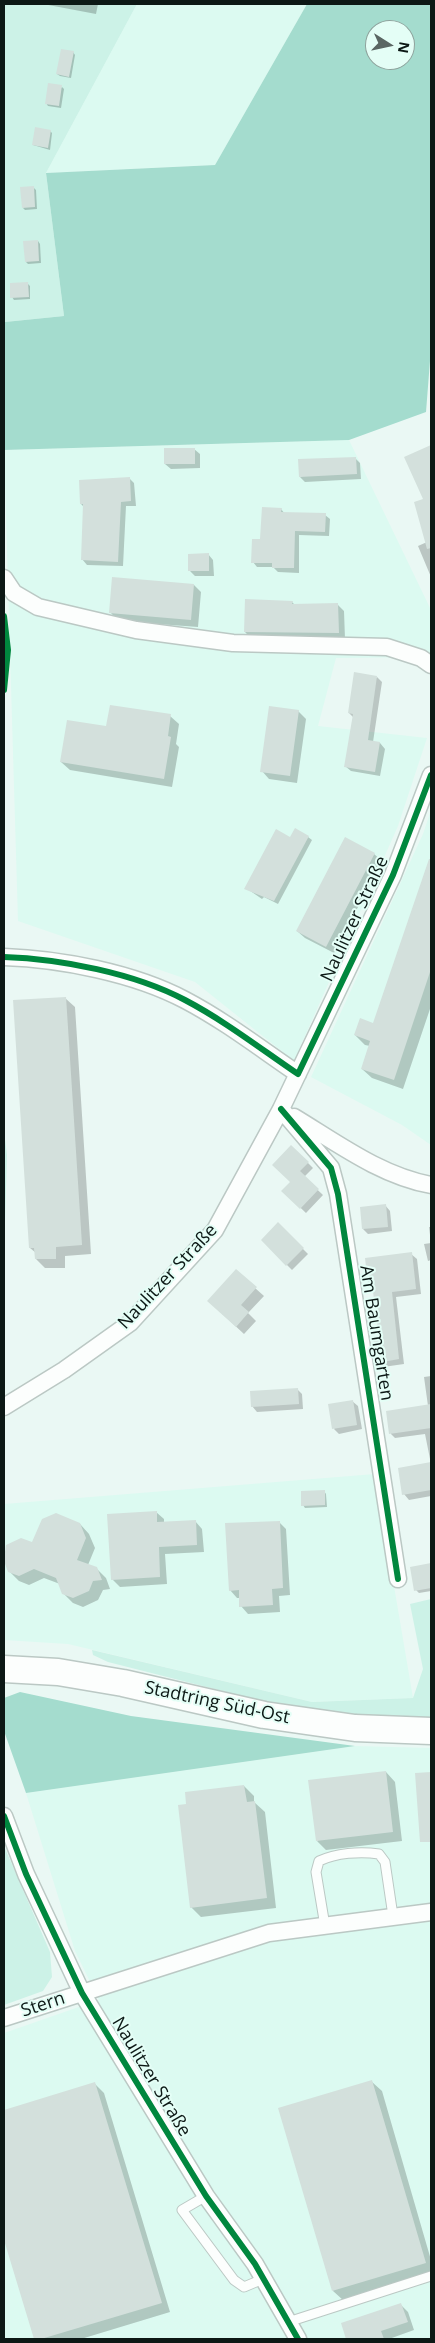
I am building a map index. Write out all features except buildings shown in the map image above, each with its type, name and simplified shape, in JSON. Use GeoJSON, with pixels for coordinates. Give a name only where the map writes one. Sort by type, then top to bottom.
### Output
{"type":"FeatureCollection","features":[{"type":"Feature","properties":{"kind":"main road","name":"Stadtring Süd-Ost"},"geometry":{"type":"LineString","coordinates":[[4,1669],[58,1672],[123,1683],[264,1715],[336,1725],[431,1731]]}},
{"type":"Feature","properties":{"kind":"street"},"geometry":{"type":"LineString","coordinates":[[4,578],[9,594],[38,607],[136,630],[234,643],[387,647],[421,658],[431,665]]}},
{"type":"Feature","properties":{"kind":"street","name":"Naulitzer Straße"},"geometry":{"type":"LineString","coordinates":[[4,1407],[64,1370],[130,1323],[215,1230],[281,1109],[393,875],[431,774]]}},
{"type":"Feature","properties":{"kind":"street"},"geometry":{"type":"LineString","coordinates":[[4,957],[29,958],[113,974],[165,990],[206,1012],[298,1074]]}},
{"type":"Feature","properties":{"kind":"street"},"geometry":{"type":"LineString","coordinates":[[281,1109],[358,1156],[406,1181],[431,1186]]}},
{"type":"Feature","properties":{"kind":"street","name":"Am Baumgarten"},"geometry":{"type":"LineString","coordinates":[[281,1109],[331,1168],[338,1194],[398,1579]]}},
{"type":"Feature","properties":{"kind":"street","name":"Naulitzer Straße"},"geometry":{"type":"LineString","coordinates":[[4,1816],[26,1874],[82,1993],[206,2196],[263,2279],[298,2339]]}},
{"type":"Feature","properties":{"kind":"street"},"geometry":{"type":"LineString","coordinates":[[82,1993],[269,1933],[431,1912]]}},
{"type":"Feature","properties":{"kind":"street","name":"Stern"},"geometry":{"type":"LineString","coordinates":[[4,2018],[82,1993]]}},
{"type":"Feature","properties":{"kind":"lane"},"geometry":{"type":"LineString","coordinates":[[325,1926],[316,1872],[319,1861],[328,1857],[368,1852],[379,1854],[386,1862],[393,1916]]}},
{"type":"Feature","properties":{"kind":"lane"},"geometry":{"type":"LineString","coordinates":[[206,2196],[182,2210],[234,2280],[244,2287],[263,2279]]}},
{"type":"Feature","properties":{"kind":"lane"},"geometry":{"type":"LineString","coordinates":[[288,2322],[431,2276]]}},
{"type":"Feature","properties":{"kind":"shaded area"},"geometry":{"type":"Polygon","coordinates":[[[4,4],[137,4],[46,173],[64,316],[5,322],[4,4]]]}},
{"type":"Feature","properties":{"kind":"shaded area"},"geometry":{"type":"Polygon","coordinates":[[[137,4],[307,4],[215,165],[46,173],[137,4]]]}},
{"type":"Feature","properties":{"kind":"shaded area"},"geometry":{"type":"Polygon","coordinates":[[[349,440],[431,610],[431,657],[336,658],[318,726],[427,738],[398,826],[294,1061],[195,982],[18,921],[4,450],[349,440]]]}},
{"type":"Feature","properties":{"kind":"shaded area"},"geometry":{"type":"Polygon","coordinates":[[[431,810],[431,1145],[402,1125],[311,1077],[423,834],[431,810]]]}},
{"type":"Feature","properties":{"kind":"shaded area"},"geometry":{"type":"Polygon","coordinates":[[[4,1131],[7,1155],[4,1256],[4,1131]]]}},
{"type":"Feature","properties":{"kind":"shaded area"},"geometry":{"type":"Polygon","coordinates":[[[375,1474],[413,1698],[312,1702],[68,1644],[4,1640],[4,1504],[375,1474]]]}},
{"type":"Feature","properties":{"kind":"shaded area"},"geometry":{"type":"Polygon","coordinates":[[[431,1599],[431,1723],[317,1715],[108,1662],[93,1655],[92,1650],[312,1702],[413,1698],[423,1669],[410,1604],[431,1599]]]}},
{"type":"Feature","properties":{"kind":"shaded area"},"geometry":{"type":"Polygon","coordinates":[[[355,1746],[431,1748],[431,2339],[4,2339],[4,2033],[99,2000],[75,1951],[26,1793],[355,1746]]]}},
{"type":"Feature","properties":{"kind":"shaded area"},"geometry":{"type":"Polygon","coordinates":[[[4,1846],[50,1952],[52,1977],[43,1991],[4,2005],[4,1846]]]}},
{"type":"Feature","properties":{"kind":"green space"},"geometry":{"type":"Polygon","coordinates":[[[307,4],[431,4],[431,348],[426,412],[349,440],[4,450],[5,322],[64,316],[46,173],[215,165],[307,4]]]}},
{"type":"Feature","properties":{"kind":"green space"},"geometry":{"type":"Polygon","coordinates":[[[20,1692],[131,1716],[355,1746],[26,1793],[4,1731],[4,1698],[20,1692]]]}},
{"type":"Feature","properties":{"kind":"cycle path"},"geometry":{"type":"LineString","coordinates":[[4,616],[8,650],[4,690]]}},
{"type":"Feature","properties":{"kind":"cycle path"},"geometry":{"type":"LineString","coordinates":[[4,957],[73,964],[120,975],[165,990],[214,1017],[298,1074],[393,875],[431,775]]}},
{"type":"Feature","properties":{"kind":"cycle path"},"geometry":{"type":"LineString","coordinates":[[281,1109],[331,1168],[338,1194],[398,1579]]}},
{"type":"Feature","properties":{"kind":"cycle path"},"geometry":{"type":"LineString","coordinates":[[4,1816],[26,1874],[82,1993],[206,2196],[255,2264],[298,2339]]}}]}
